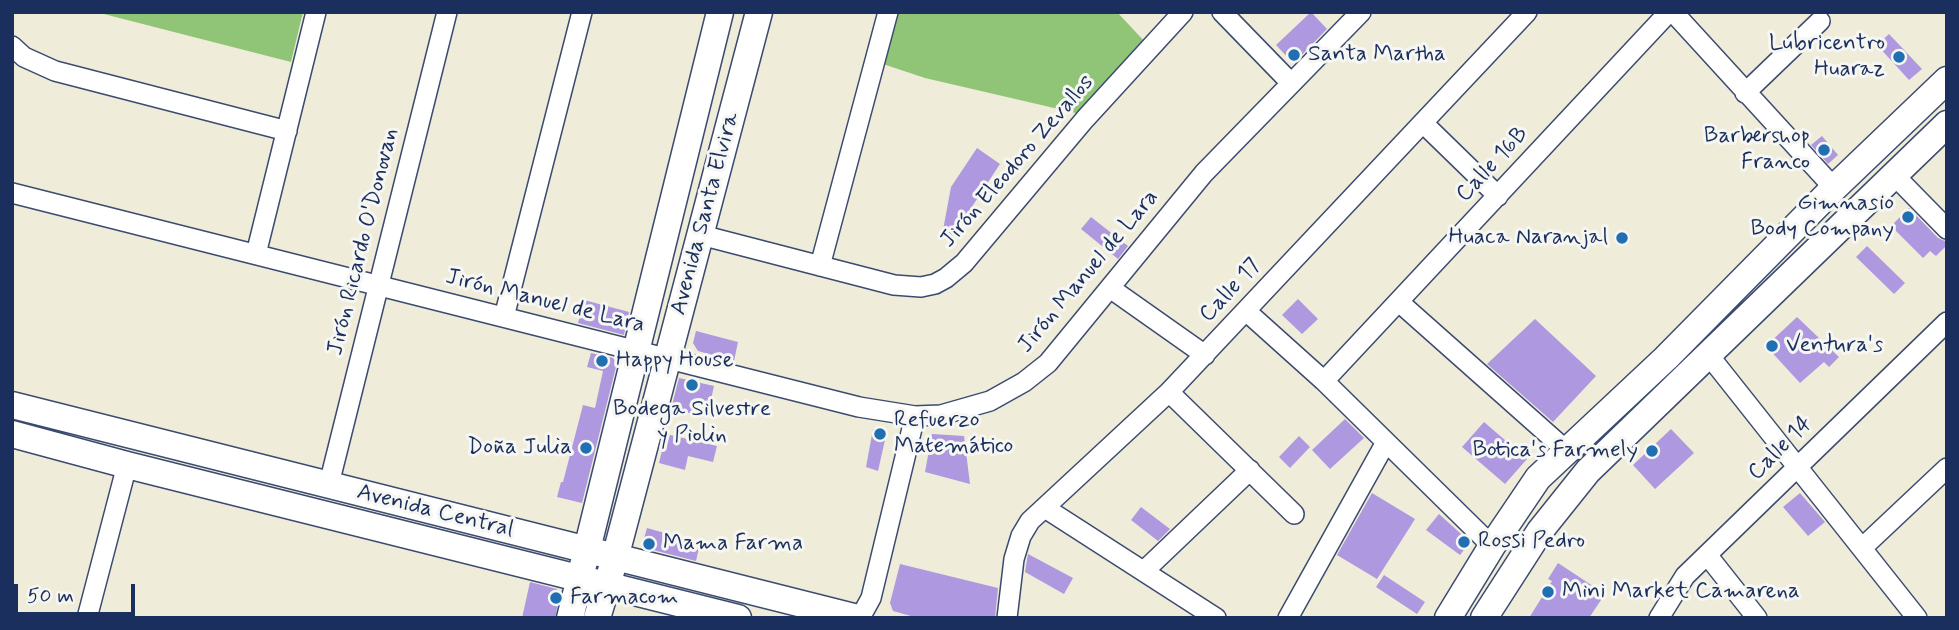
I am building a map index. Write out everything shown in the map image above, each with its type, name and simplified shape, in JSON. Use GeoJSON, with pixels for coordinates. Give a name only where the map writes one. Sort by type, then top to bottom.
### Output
{"type":"FeatureCollection","features":[{"type":"Feature","properties":{"kind":"main road","name":"Avenida Santa Elvira"},"geometry":{"type":"LineString","coordinates":[[597,618],[588,551],[720,12]]}},
{"type":"Feature","properties":{"kind":"main road","name":"Avenida Santa Elvira"},"geometry":{"type":"LineString","coordinates":[[570,618],[594,580],[615,558],[759,12]]}},
{"type":"Feature","properties":{"kind":"main road"},"geometry":{"type":"LineString","coordinates":[[1448,618],[1538,478],[1666,358],[1834,188],[1947,80]]}},
{"type":"Feature","properties":{"kind":"main road"},"geometry":{"type":"LineString","coordinates":[[1484,618],[1540,531],[1588,471],[1707,353],[1947,124]]}},
{"type":"Feature","properties":{"kind":"main road","name":"Avenida Central"},"geometry":{"type":"LineString","coordinates":[[12,405],[859,618]]}},
{"type":"Feature","properties":{"kind":"main road","name":"Avenida Central"},"geometry":{"type":"LineString","coordinates":[[12,434],[738,618]]}},
{"type":"Feature","properties":{"kind":"street"},"geometry":{"type":"LineString","coordinates":[[256,254],[316,12]]}},
{"type":"Feature","properties":{"kind":"street","name":"Jirón Ricardo O'Donovan"},"geometry":{"type":"LineString","coordinates":[[329,484],[447,12]]}},
{"type":"Feature","properties":{"kind":"street"},"geometry":{"type":"LineString","coordinates":[[504,317],[582,12]]}},
{"type":"Feature","properties":{"kind":"street"},"geometry":{"type":"LineString","coordinates":[[820,266],[888,12]]}},
{"type":"Feature","properties":{"kind":"street","name":"Jirón Eleodoro Zevallos"},"geometry":{"type":"LineString","coordinates":[[701,235],[908,287],[921,287],[946,278],[964,263],[1085,118],[1183,12]]}},
{"type":"Feature","properties":{"kind":"street"},"geometry":{"type":"LineString","coordinates":[[1222,12],[1290,82]]}},
{"type":"Feature","properties":{"kind":"street","name":"Jirón Manuel de Lara"},"geometry":{"type":"LineString","coordinates":[[12,193],[859,407],[915,416],[941,415],[990,401],[1024,382],[1048,363],[1204,173],[1361,12]]}},
{"type":"Feature","properties":{"kind":"street","name":"Calle 17"},"geometry":{"type":"LineString","coordinates":[[1007,618],[1014,559],[1021,536],[1030,521],[1169,392],[1527,12]]}},
{"type":"Feature","properties":{"kind":"street"},"geometry":{"type":"LineString","coordinates":[[1671,12],[1834,188]]}},
{"type":"Feature","properties":{"kind":"street","name":"Calle 16B"},"geometry":{"type":"LineString","coordinates":[[1324,382],[1671,12]]}},
{"type":"Feature","properties":{"kind":"street"},"geometry":{"type":"LineString","coordinates":[[1745,93],[1820,21]]}},
{"type":"Feature","properties":{"kind":"street"},"geometry":{"type":"LineString","coordinates":[[12,46],[24,57],[55,71],[287,131]]}},
{"type":"Feature","properties":{"kind":"street"},"geometry":{"type":"LineString","coordinates":[[1423,123],[1498,196]]}},
{"type":"Feature","properties":{"kind":"street"},"geometry":{"type":"LineString","coordinates":[[1894,175],[1947,229]]}},
{"type":"Feature","properties":{"kind":"street"},"geometry":{"type":"LineString","coordinates":[[1110,288],[1205,355]]}},
{"type":"Feature","properties":{"kind":"street"},"geometry":{"type":"LineString","coordinates":[[1399,302],[1568,452]]}},
{"type":"Feature","properties":{"kind":"street"},"geometry":{"type":"LineString","coordinates":[[1246,311],[1324,382],[1492,546]]}},
{"type":"Feature","properties":{"kind":"street","name":"Calle 14"},"geometry":{"type":"LineString","coordinates":[[1659,618],[1685,576],[1947,322]]}},
{"type":"Feature","properties":{"kind":"street"},"geometry":{"type":"LineString","coordinates":[[1707,353],[1917,618]]}},
{"type":"Feature","properties":{"kind":"street"},"geometry":{"type":"LineString","coordinates":[[1169,392],[1294,514]]}},
{"type":"Feature","properties":{"kind":"street"},"geometry":{"type":"LineString","coordinates":[[859,618],[871,598],[915,416]]}},
{"type":"Feature","properties":{"kind":"street"},"geometry":{"type":"LineString","coordinates":[[1288,618],[1386,442]]}},
{"type":"Feature","properties":{"kind":"street"},"geometry":{"type":"LineString","coordinates":[[87,618],[127,465]]}},
{"type":"Feature","properties":{"kind":"street"},"geometry":{"type":"LineString","coordinates":[[1862,548],[1947,468]]}},
{"type":"Feature","properties":{"kind":"street"},"geometry":{"type":"LineString","coordinates":[[1144,571],[1250,470]]}},
{"type":"Feature","properties":{"kind":"street"},"geometry":{"type":"LineString","coordinates":[[1045,508],[1216,618]]}},
{"type":"Feature","properties":{"kind":"street"},"geometry":{"type":"LineString","coordinates":[[1708,556],[1757,618]]}},
{"type":"Feature","properties":{"kind":"green space"},"geometry":{"type":"Polygon","coordinates":[[[96,12],[303,12],[291,62],[96,12]]]}},
{"type":"Feature","properties":{"kind":"green space"},"geometry":{"type":"Polygon","coordinates":[[[891,12],[1117,12],[1146,43],[1080,114],[925,78],[877,62],[891,12]]]}},
{"type":"Feature","properties":{"kind":"building"},"geometry":{"type":"Polygon","coordinates":[[[1311,12],[1327,29],[1292,62],[1276,45],[1311,12]]]}},
{"type":"Feature","properties":{"kind":"building","name":"Lubricentro Huaraz"},"geometry":{"type":"Polygon","coordinates":[[[1889,34],[1922,69],[1909,80],[1877,45],[1889,34]]]}},
{"type":"Feature","properties":{"kind":"building","name":"Barbershop Franco"},"geometry":{"type":"Polygon","coordinates":[[[1822,136],[1838,155],[1828,164],[1811,145],[1822,136]]]}},
{"type":"Feature","properties":{"kind":"building"},"geometry":{"type":"Polygon","coordinates":[[[977,148],[1000,164],[952,237],[943,230],[951,187],[977,148]]]}},
{"type":"Feature","properties":{"kind":"building"},"geometry":{"type":"Polygon","coordinates":[[[1909,208],[1938,238],[1947,242],[1936,256],[1930,251],[1923,258],[1891,226],[1909,208]]]}},
{"type":"Feature","properties":{"kind":"building"},"geometry":{"type":"Polygon","coordinates":[[[1091,217],[1128,246],[1118,259],[1081,229],[1091,217]]]}},
{"type":"Feature","properties":{"kind":"building"},"geometry":{"type":"Polygon","coordinates":[[[1867,246],[1905,283],[1894,294],[1856,257],[1867,246]]]}},
{"type":"Feature","properties":{"kind":"building"},"geometry":{"type":"Polygon","coordinates":[[[1298,299],[1318,319],[1302,334],[1282,315],[1298,299]]]}},
{"type":"Feature","properties":{"kind":"building"},"geometry":{"type":"Polygon","coordinates":[[[584,300],[629,312],[624,335],[578,323],[584,300]]]}},
{"type":"Feature","properties":{"kind":"building"},"geometry":{"type":"Polygon","coordinates":[[[1797,317],[1839,357],[1829,367],[1824,362],[1800,383],[1766,346],[1797,317]]]}},
{"type":"Feature","properties":{"kind":"building"},"geometry":{"type":"Polygon","coordinates":[[[1535,319],[1596,376],[1553,422],[1487,364],[1535,319]]]}},
{"type":"Feature","properties":{"kind":"building"},"geometry":{"type":"Polygon","coordinates":[[[696,331],[738,342],[734,361],[698,351],[693,343],[696,331]]]}},
{"type":"Feature","properties":{"kind":"building"},"geometry":{"type":"Polygon","coordinates":[[[591,353],[613,358],[617,363],[582,503],[557,497],[583,405],[595,408],[603,371],[587,367],[591,353]]]}},
{"type":"Feature","properties":{"kind":"building"},"geometry":{"type":"Polygon","coordinates":[[[679,378],[714,386],[707,417],[671,409],[679,378]]]}},
{"type":"Feature","properties":{"kind":"building"},"geometry":{"type":"Polygon","coordinates":[[[1345,419],[1364,438],[1330,469],[1312,450],[1345,419]]]}},
{"type":"Feature","properties":{"kind":"building"},"geometry":{"type":"Polygon","coordinates":[[[1484,422],[1527,459],[1505,484],[1462,447],[1484,422]]]}},
{"type":"Feature","properties":{"kind":"building"},"geometry":{"type":"Polygon","coordinates":[[[873,429],[887,431],[878,471],[866,467],[873,429]]]}},
{"type":"Feature","properties":{"kind":"building"},"geometry":{"type":"Polygon","coordinates":[[[1671,429],[1694,453],[1655,489],[1633,465],[1671,429]]]}},
{"type":"Feature","properties":{"kind":"building"},"geometry":{"type":"Polygon","coordinates":[[[666,434],[717,446],[713,462],[688,456],[685,470],[659,463],[666,434]]]}},
{"type":"Feature","properties":{"kind":"building"},"geometry":{"type":"Polygon","coordinates":[[[932,434],[964,436],[970,484],[925,472],[932,434]]]}},
{"type":"Feature","properties":{"kind":"building"},"geometry":{"type":"Polygon","coordinates":[[[1299,436],[1310,447],[1290,468],[1279,457],[1299,436]]]}},
{"type":"Feature","properties":{"kind":"building"},"geometry":{"type":"Polygon","coordinates":[[[1372,493],[1415,519],[1377,579],[1337,555],[1372,493]]]}},
{"type":"Feature","properties":{"kind":"building"},"geometry":{"type":"Polygon","coordinates":[[[1800,493],[1825,522],[1808,536],[1783,507],[1800,493]]]}},
{"type":"Feature","properties":{"kind":"building"},"geometry":{"type":"Polygon","coordinates":[[[1141,507],[1170,529],[1158,541],[1131,520],[1141,507]]]}},
{"type":"Feature","properties":{"kind":"building"},"geometry":{"type":"Polygon","coordinates":[[[1439,514],[1470,542],[1460,555],[1426,530],[1439,514]]]}},
{"type":"Feature","properties":{"kind":"building"},"geometry":{"type":"Polygon","coordinates":[[[647,528],[700,543],[696,561],[645,548],[643,542],[647,528]]]}},
{"type":"Feature","properties":{"kind":"building"},"geometry":{"type":"Polygon","coordinates":[[[1028,554],[1073,578],[1064,594],[1025,572],[1028,554]]]}},
{"type":"Feature","properties":{"kind":"building"},"geometry":{"type":"Polygon","coordinates":[[[1558,563],[1605,594],[1589,618],[1529,618],[1552,581],[1548,579],[1558,563]]]}},
{"type":"Feature","properties":{"kind":"building"},"geometry":{"type":"Polygon","coordinates":[[[900,564],[998,588],[995,618],[918,618],[893,611],[890,603],[900,564]]]}},
{"type":"Feature","properties":{"kind":"building"},"geometry":{"type":"Polygon","coordinates":[[[1384,575],[1425,602],[1417,614],[1376,587],[1384,575]]]}},
{"type":"Feature","properties":{"kind":"building"},"geometry":{"type":"Polygon","coordinates":[[[530,582],[557,589],[560,593],[555,618],[522,618],[530,582]]]}},
{"type":"Feature","properties":{"kind":"place","name":"Santa Martha"},"geometry":{"type":"Point","coordinates":[1294,55]}},
{"type":"Feature","properties":{"kind":"place","name":"Lubricentro Huaraz"},"geometry":{"type":"Point","coordinates":[1899,57]}},
{"type":"Feature","properties":{"kind":"place","name":"Barbershop Franco"},"geometry":{"type":"Point","coordinates":[1824,150]}},
{"type":"Feature","properties":{"kind":"place","name":"Gimnasio Body Company"},"geometry":{"type":"Point","coordinates":[1908,217]}},
{"type":"Feature","properties":{"kind":"place","name":"Huaca Naranjal"},"geometry":{"type":"Point","coordinates":[1622,238]}},
{"type":"Feature","properties":{"kind":"place","name":"Ventura's"},"geometry":{"type":"Point","coordinates":[1772,346]}},
{"type":"Feature","properties":{"kind":"place","name":"Happy House"},"geometry":{"type":"Point","coordinates":[602,361]}},
{"type":"Feature","properties":{"kind":"place","name":"Bodega Silvestre y Piolin"},"geometry":{"type":"Point","coordinates":[692,385]}},
{"type":"Feature","properties":{"kind":"place","name":"Refuerzo Matemático"},"geometry":{"type":"Point","coordinates":[880,434]}},
{"type":"Feature","properties":{"kind":"place","name":"Doña Julia"},"geometry":{"type":"Point","coordinates":[586,448]}},
{"type":"Feature","properties":{"kind":"place","name":"Botica's Farmely"},"geometry":{"type":"Point","coordinates":[1652,451]}},
{"type":"Feature","properties":{"kind":"place","name":"Rossi Pedro"},"geometry":{"type":"Point","coordinates":[1464,542]}},
{"type":"Feature","properties":{"kind":"place","name":"Mama Farma"},"geometry":{"type":"Point","coordinates":[649,544]}},
{"type":"Feature","properties":{"kind":"place","name":"Mini Market Camarena"},"geometry":{"type":"Point","coordinates":[1548,592]}},
{"type":"Feature","properties":{"kind":"place","name":"Farmacom"},"geometry":{"type":"Point","coordinates":[556,598]}}]}
